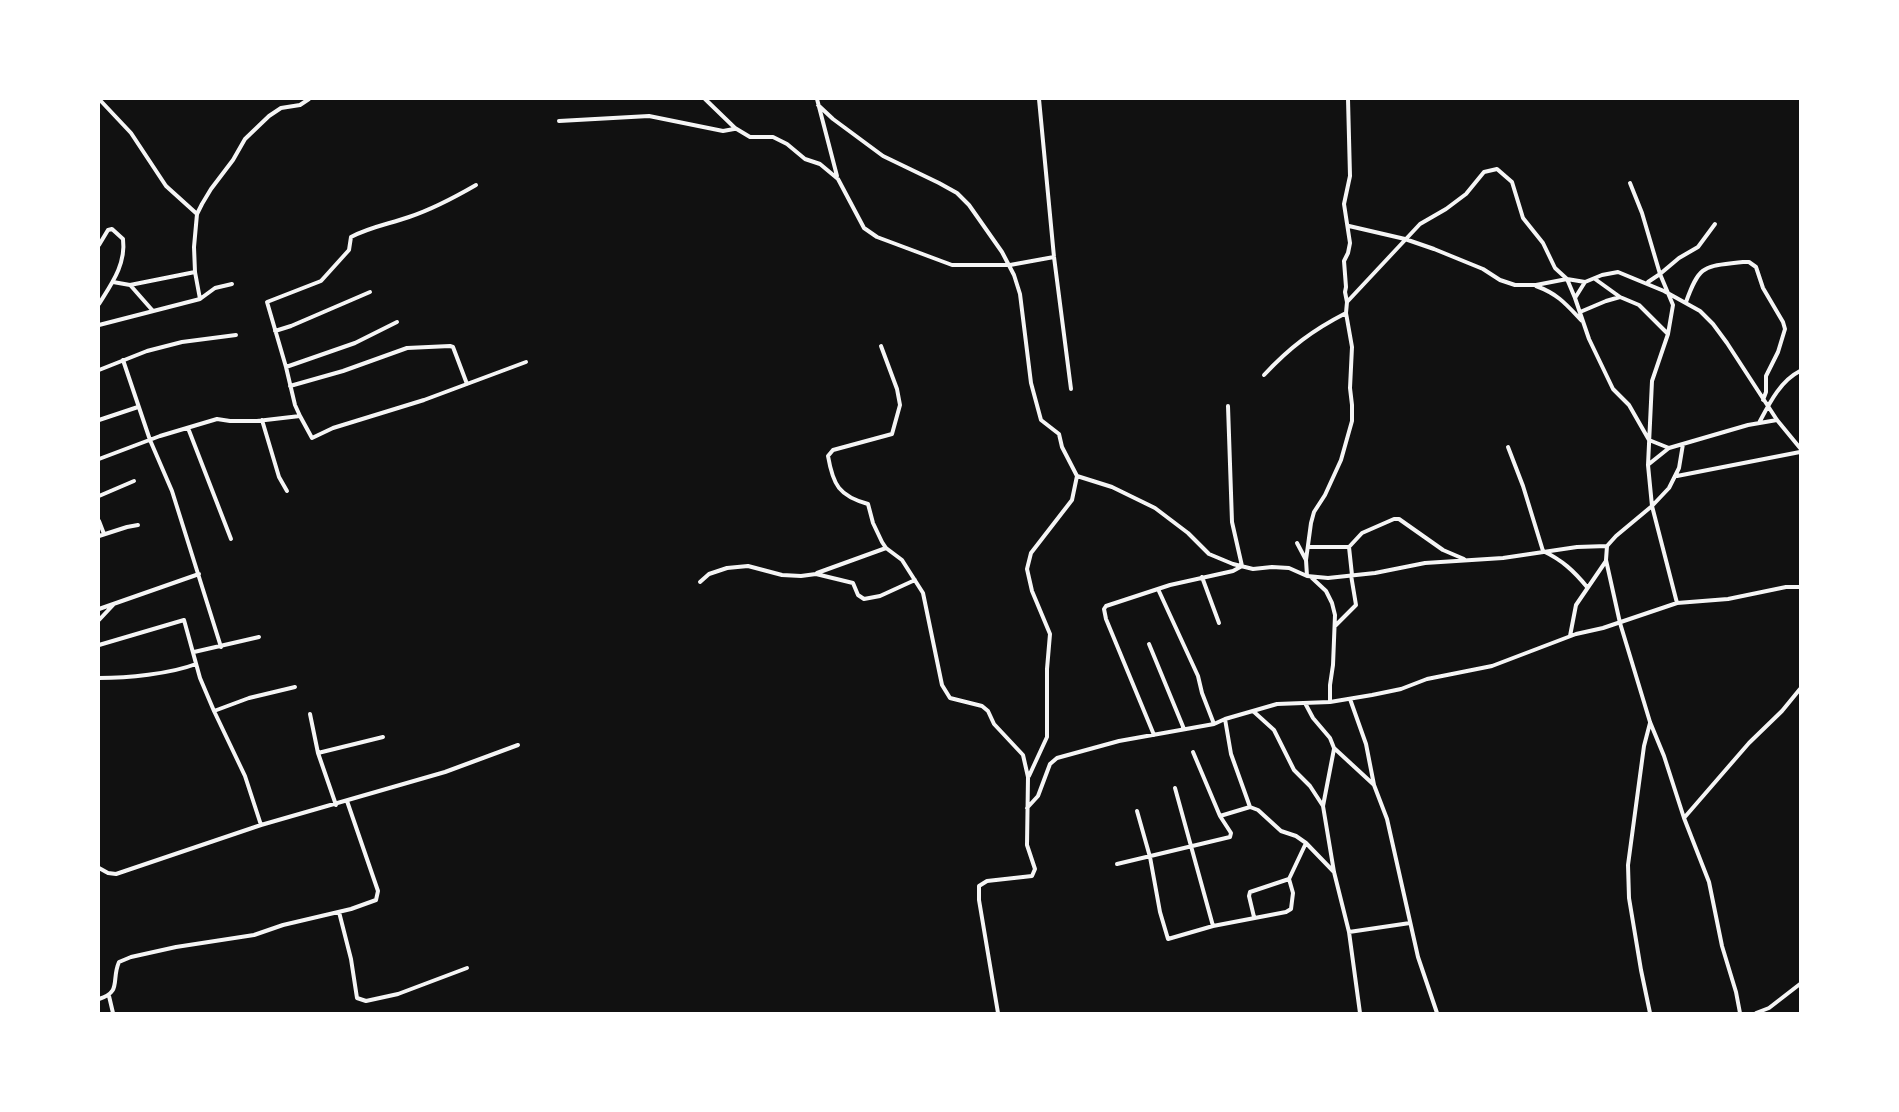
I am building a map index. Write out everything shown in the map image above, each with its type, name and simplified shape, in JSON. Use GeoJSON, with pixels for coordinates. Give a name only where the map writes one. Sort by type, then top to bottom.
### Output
{"type":"FeatureCollection","features":[{"type":"Feature","properties":{"kind":"street"},"geometry":{"type":"LineString","coordinates":[[99,99],[131,133],[166,186],[197,214]]}},
{"type":"Feature","properties":{"kind":"street"},"geometry":{"type":"LineString","coordinates":[[200,299],[195,272],[194,247],[197,214],[245,139],[281,108],[300,105],[309,99]]}},
{"type":"Feature","properties":{"kind":"street"},"geometry":{"type":"LineString","coordinates":[[705,99],[735,128],[750,137],[772,137],[787,144],[805,159],[820,164],[838,178]]}},
{"type":"Feature","properties":{"kind":"street"},"geometry":{"type":"LineString","coordinates":[[816,99],[838,178],[864,228],[877,237],[952,265],[1010,265],[1054,257]]}},
{"type":"Feature","properties":{"kind":"street"},"geometry":{"type":"LineString","coordinates":[[1039,99],[1066,368],[1071,389]]}},
{"type":"Feature","properties":{"kind":"street"},"geometry":{"type":"LineString","coordinates":[[1306,560],[1308,535],[1314,512],[1333,479],[1350,432],[1352,415],[1350,388],[1352,347],[1346,313],[1344,261],[1350,249],[1349,226],[1344,204],[1350,176],[1348,99]]}},
{"type":"Feature","properties":{"kind":"street"},"geometry":{"type":"LineString","coordinates":[[819,105],[833,119],[884,156],[957,193],[987,230],[1010,265],[1020,294],[1030,383],[1041,420],[1059,434],[1062,447],[1077,476],[1072,500],[1032,553],[1027,569],[1032,591],[1050,634],[1047,669],[1047,737],[1028,777]]}},
{"type":"Feature","properties":{"kind":"street"},"geometry":{"type":"LineString","coordinates":[[559,121],[650,116],[723,131],[735,128]]}},
{"type":"Feature","properties":{"kind":"street"},"geometry":{"type":"LineString","coordinates":[[1347,302],[1420,224],[1466,194],[1484,172],[1497,169],[1512,183],[1523,218],[1543,243],[1556,268],[1567,279],[1589,339],[1613,389],[1629,405],[1649,440],[1668,448]]}},
{"type":"Feature","properties":{"kind":"street"},"geometry":{"type":"LineString","coordinates":[[1630,183],[1642,213],[1660,274],[1673,305],[1668,334],[1652,381],[1648,465],[1652,506],[1677,603]]}},
{"type":"Feature","properties":{"kind":"street"},"geometry":{"type":"LineString","coordinates":[[477,185],[409,217],[371,228],[351,237],[349,250],[321,281],[267,302],[286,367],[294,405],[312,438],[333,428],[424,400],[526,362]]}},
{"type":"Feature","properties":{"kind":"street"},"geometry":{"type":"LineString","coordinates":[[1647,283],[1679,258],[1698,247],[1715,224]]}},
{"type":"Feature","properties":{"kind":"street"},"geometry":{"type":"LineString","coordinates":[[1349,226],[1405,239],[1483,269],[1507,283],[1536,285],[1567,279],[1586,282]]}},
{"type":"Feature","properties":{"kind":"street"},"geometry":{"type":"LineString","coordinates":[[99,245],[112,229],[123,239],[124,249],[121,266],[99,304]]}},
{"type":"Feature","properties":{"kind":"street"},"geometry":{"type":"LineString","coordinates":[[1686,302],[1695,278],[1704,269],[1743,262],[1749,262],[1756,267],[1763,288],[1785,329],[1778,352],[1766,376],[1767,392],[1763,400]]}},
{"type":"Feature","properties":{"kind":"street"},"geometry":{"type":"LineString","coordinates":[[113,282],[130,285],[195,272]]}},
{"type":"Feature","properties":{"kind":"street"},"geometry":{"type":"LineString","coordinates":[[1575,298],[1586,282],[1618,272],[1669,293],[1700,311],[1728,343],[1763,400],[1800,450],[1676,476]]}},
{"type":"Feature","properties":{"kind":"street"},"geometry":{"type":"LineString","coordinates":[[1595,278],[1620,297],[1639,305],[1668,334]]}},
{"type":"Feature","properties":{"kind":"street"},"geometry":{"type":"LineString","coordinates":[[99,325],[200,299],[215,288],[232,284]]}},
{"type":"Feature","properties":{"kind":"street"},"geometry":{"type":"LineString","coordinates":[[130,285],[153,311]]}},
{"type":"Feature","properties":{"kind":"street"},"geometry":{"type":"LineString","coordinates":[[1536,285],[1560,297],[1583,323]]}},
{"type":"Feature","properties":{"kind":"street"},"geometry":{"type":"LineString","coordinates":[[275,331],[291,327],[370,292]]}},
{"type":"Feature","properties":{"kind":"street"},"geometry":{"type":"LineString","coordinates":[[1580,312],[1620,297]]}},
{"type":"Feature","properties":{"kind":"street"},"geometry":{"type":"LineString","coordinates":[[1673,305],[1679,298]]}},
{"type":"Feature","properties":{"kind":"street"},"geometry":{"type":"LineString","coordinates":[[1264,375],[1285,352],[1300,340],[1346,313]]}},
{"type":"Feature","properties":{"kind":"street"},"geometry":{"type":"LineString","coordinates":[[286,367],[355,343],[397,322]]}},
{"type":"Feature","properties":{"kind":"street"},"geometry":{"type":"LineString","coordinates":[[99,370],[123,360],[182,342],[236,335]]}},
{"type":"Feature","properties":{"kind":"street"},"geometry":{"type":"LineString","coordinates":[[290,386],[343,371],[407,348],[450,346],[453,347],[467,384]]}},
{"type":"Feature","properties":{"kind":"street"},"geometry":{"type":"LineString","coordinates":[[881,346],[897,389],[900,405],[892,434],[833,450],[828,456],[831,474],[839,491],[868,504],[873,523],[886,548],[902,560],[923,593],[942,685],[950,698],[982,706],[988,711],[994,724],[1023,755],[1028,777],[1027,846],[1035,869],[1032,876],[987,881],[979,886],[998,1013]]}},
{"type":"Feature","properties":{"kind":"street"},"geometry":{"type":"LineString","coordinates":[[123,360],[150,440],[171,491],[221,646]]}},
{"type":"Feature","properties":{"kind":"street"},"geometry":{"type":"LineString","coordinates":[[1758,424],[1768,406],[1788,380],[1800,371]]}},
{"type":"Feature","properties":{"kind":"street"},"geometry":{"type":"LineString","coordinates":[[1228,406],[1232,522],[1242,566]]}},
{"type":"Feature","properties":{"kind":"street"},"geometry":{"type":"LineString","coordinates":[[99,420],[138,407]]}},
{"type":"Feature","properties":{"kind":"street"},"geometry":{"type":"LineString","coordinates":[[99,457],[217,419],[262,420],[300,416]]}},
{"type":"Feature","properties":{"kind":"street"},"geometry":{"type":"LineString","coordinates":[[262,420],[279,477],[287,491]]}},
{"type":"Feature","properties":{"kind":"street"},"geometry":{"type":"LineString","coordinates":[[1648,465],[1668,448],[1729,430],[1777,420]]}},
{"type":"Feature","properties":{"kind":"street"},"geometry":{"type":"LineString","coordinates":[[188,428],[231,539]]}},
{"type":"Feature","properties":{"kind":"street"},"geometry":{"type":"LineString","coordinates":[[1683,444],[1676,476],[1669,488],[1607,546],[1606,560],[1620,622],[1650,722],[1709,882],[1722,946],[1740,1013]]}},
{"type":"Feature","properties":{"kind":"street"},"geometry":{"type":"LineString","coordinates":[[1508,447],[1543,551],[1574,571],[1587,587]]}},
{"type":"Feature","properties":{"kind":"street"},"geometry":{"type":"LineString","coordinates":[[1077,476],[1112,487],[1155,508],[1188,533],[1209,554],[1253,569],[1289,568],[1320,585],[1329,597],[1334,611],[1330,702]]}},
{"type":"Feature","properties":{"kind":"street"},"geometry":{"type":"LineString","coordinates":[[99,496],[134,481]]}},
{"type":"Feature","properties":{"kind":"street"},"geometry":{"type":"LineString","coordinates":[[1309,577],[1306,560],[1297,543],[1308,548],[1349,547],[1362,533],[1394,519],[1399,519],[1443,550],[1466,560]]}},
{"type":"Feature","properties":{"kind":"street"},"geometry":{"type":"LineString","coordinates":[[99,521],[101,535],[138,525]]}},
{"type":"Feature","properties":{"kind":"street"},"geometry":{"type":"LineString","coordinates":[[1309,577],[1328,578],[1375,573],[1425,563],[1503,558],[1577,547],[1607,546]]}},
{"type":"Feature","properties":{"kind":"street"},"geometry":{"type":"LineString","coordinates":[[1335,626],[1356,605],[1349,547]]}},
{"type":"Feature","properties":{"kind":"street"},"geometry":{"type":"LineString","coordinates":[[700,582],[709,574],[738,566],[748,566],[782,575],[816,574],[886,548]]}},
{"type":"Feature","properties":{"kind":"street"},"geometry":{"type":"LineString","coordinates":[[1570,636],[1576,605],[1606,560]]}},
{"type":"Feature","properties":{"kind":"street"},"geometry":{"type":"LineString","coordinates":[[1154,735],[1106,619],[1104,609],[1106,606],[1158,589],[1233,571],[1242,566]]}},
{"type":"Feature","properties":{"kind":"street"},"geometry":{"type":"LineString","coordinates":[[99,609],[199,574]]}},
{"type":"Feature","properties":{"kind":"street"},"geometry":{"type":"LineString","coordinates":[[816,574],[853,583],[858,595],[864,599],[880,596],[915,580]]}},
{"type":"Feature","properties":{"kind":"street"},"geometry":{"type":"LineString","coordinates":[[1202,577],[1219,623]]}},
{"type":"Feature","properties":{"kind":"street"},"geometry":{"type":"LineString","coordinates":[[1320,585],[1328,578]]}},
{"type":"Feature","properties":{"kind":"street"},"geometry":{"type":"LineString","coordinates":[[1027,808],[1038,796],[1050,764],[1057,758],[1119,741],[1214,724],[1277,704],[1330,702],[1386,693],[1427,679],[1492,666],[1570,636],[1677,603],[1728,599],[1786,587],[1800,587]]}},
{"type":"Feature","properties":{"kind":"street"},"geometry":{"type":"LineString","coordinates":[[1158,589],[1194,666],[1214,724]]}},
{"type":"Feature","properties":{"kind":"street"},"geometry":{"type":"LineString","coordinates":[[99,620],[115,603]]}},
{"type":"Feature","properties":{"kind":"street"},"geometry":{"type":"LineString","coordinates":[[1334,611],[1344,618]]}},
{"type":"Feature","properties":{"kind":"street"},"geometry":{"type":"LineString","coordinates":[[99,645],[184,620],[196,664],[214,711],[245,776],[261,825]]}},
{"type":"Feature","properties":{"kind":"street"},"geometry":{"type":"LineString","coordinates":[[194,652],[259,637]]}},
{"type":"Feature","properties":{"kind":"street"},"geometry":{"type":"LineString","coordinates":[[1149,644],[1184,729]]}},
{"type":"Feature","properties":{"kind":"street"},"geometry":{"type":"LineString","coordinates":[[99,678],[117,678],[176,670],[196,664]]}},
{"type":"Feature","properties":{"kind":"street"},"geometry":{"type":"LineString","coordinates":[[214,711],[295,687]]}},
{"type":"Feature","properties":{"kind":"street"},"geometry":{"type":"LineString","coordinates":[[1684,818],[1749,743],[1782,711],[1800,689]]}},
{"type":"Feature","properties":{"kind":"street"},"geometry":{"type":"LineString","coordinates":[[1350,699],[1366,744],[1374,785],[1387,819],[1418,957],[1437,1013]]}},
{"type":"Feature","properties":{"kind":"street"},"geometry":{"type":"LineString","coordinates":[[1305,703],[1313,718],[1330,738],[1334,748],[1374,785]]}},
{"type":"Feature","properties":{"kind":"street"},"geometry":{"type":"LineString","coordinates":[[1252,711],[1274,730],[1294,770],[1310,786],[1323,806]]}},
{"type":"Feature","properties":{"kind":"street"},"geometry":{"type":"LineString","coordinates":[[310,714],[318,753],[336,805]]}},
{"type":"Feature","properties":{"kind":"street"},"geometry":{"type":"LineString","coordinates":[[1225,719],[1229,747],[1250,807]]}},
{"type":"Feature","properties":{"kind":"street"},"geometry":{"type":"LineString","coordinates":[[1650,722],[1644,746],[1628,865],[1629,898],[1650,1013]]}},
{"type":"Feature","properties":{"kind":"street"},"geometry":{"type":"LineString","coordinates":[[318,753],[383,737]]}},
{"type":"Feature","properties":{"kind":"street"},"geometry":{"type":"LineString","coordinates":[[99,868],[116,874],[261,825],[445,772],[518,745]]}},
{"type":"Feature","properties":{"kind":"street"},"geometry":{"type":"LineString","coordinates":[[1334,748],[1323,806],[1334,872],[1349,932],[1359,1013]]}},
{"type":"Feature","properties":{"kind":"street"},"geometry":{"type":"LineString","coordinates":[[1117,864],[1230,837],[1231,832],[1220,816],[1193,752]]}},
{"type":"Feature","properties":{"kind":"street"},"geometry":{"type":"LineString","coordinates":[[1175,788],[1213,926]]}},
{"type":"Feature","properties":{"kind":"street"},"geometry":{"type":"LineString","coordinates":[[99,999],[109,996],[114,990],[119,962],[131,957],[176,947],[254,935],[376,900],[378,896],[347,801]]}},
{"type":"Feature","properties":{"kind":"street"},"geometry":{"type":"LineString","coordinates":[[1220,816],[1250,807],[1258,810],[1281,831],[1296,836],[1306,843],[1334,872]]}},
{"type":"Feature","properties":{"kind":"street"},"geometry":{"type":"LineString","coordinates":[[1137,811],[1150,857],[1160,912],[1168,939],[1213,926],[1286,912],[1291,909],[1293,894],[1290,879],[1306,843]]}},
{"type":"Feature","properties":{"kind":"street"},"geometry":{"type":"LineString","coordinates":[[1254,917],[1250,892],[1290,879]]}},
{"type":"Feature","properties":{"kind":"street"},"geometry":{"type":"LineString","coordinates":[[339,912],[351,958],[357,998],[366,1001],[398,994],[467,968]]}},
{"type":"Feature","properties":{"kind":"street"},"geometry":{"type":"LineString","coordinates":[[1349,932],[1410,923]]}},
{"type":"Feature","properties":{"kind":"street"},"geometry":{"type":"LineString","coordinates":[[1756,1013],[1769,1008],[1800,984]]}},
{"type":"Feature","properties":{"kind":"street"},"geometry":{"type":"LineString","coordinates":[[109,996],[113,1013]]}}]}
